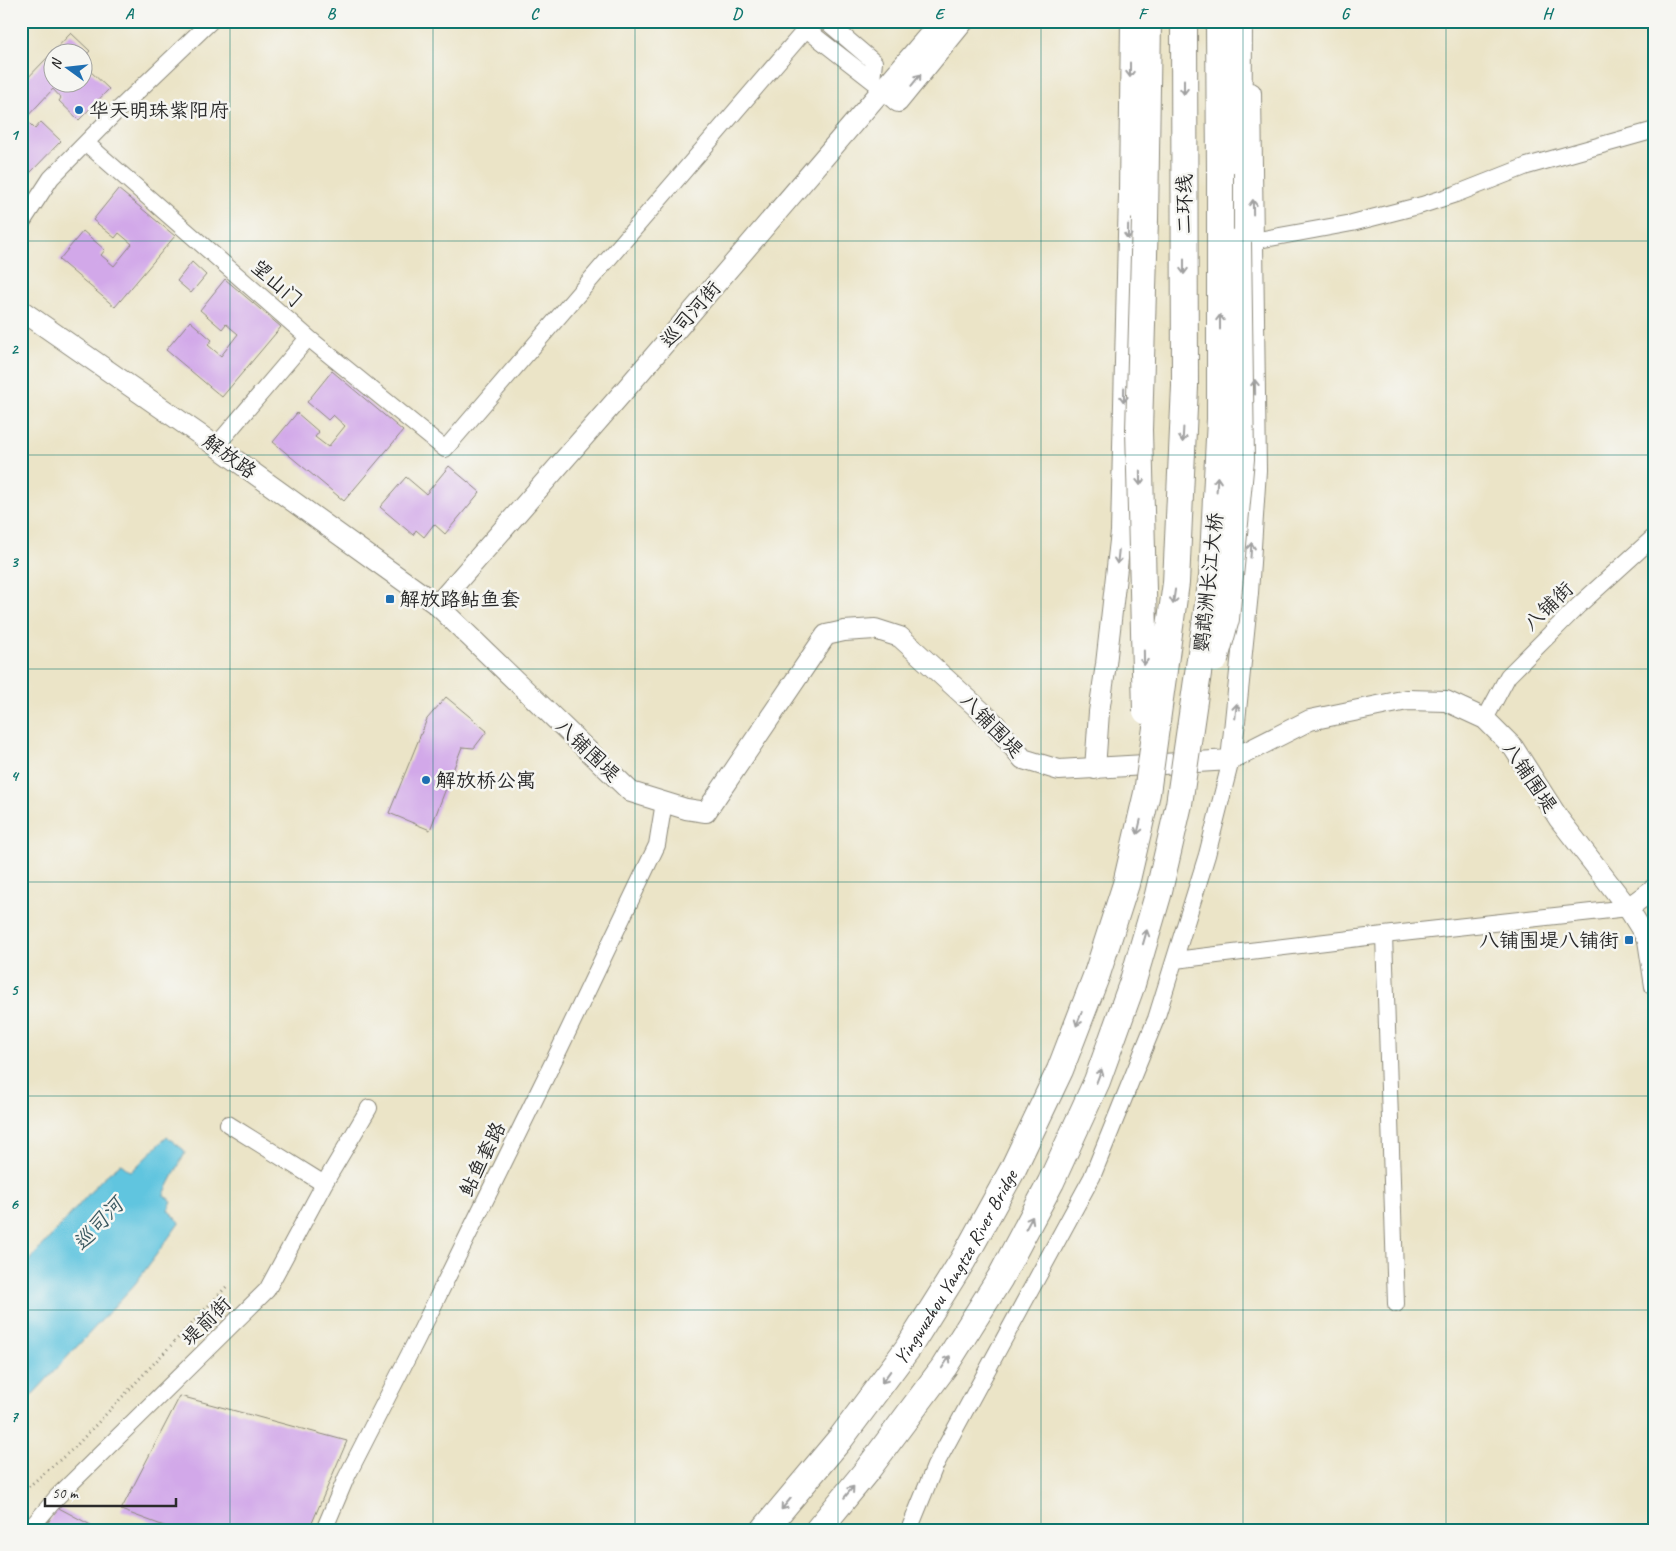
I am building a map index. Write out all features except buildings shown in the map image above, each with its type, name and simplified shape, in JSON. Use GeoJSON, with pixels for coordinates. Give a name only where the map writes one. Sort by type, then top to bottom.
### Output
{"type":"FeatureCollection","features":[{"type":"Feature","properties":{"kind":"highway"},"geometry":{"type":"LineString","coordinates":[[1147,793],[1139,430],[1148,21]]}},
{"type":"Feature","properties":{"kind":"highway","name":"二环线"},"geometry":{"type":"LineString","coordinates":[[1184,21],[1185,386]]}},
{"type":"Feature","properties":{"kind":"highway","name":"二环线"},"geometry":{"type":"LineString","coordinates":[[1219,21],[1220,172]]}},
{"type":"Feature","properties":{"kind":"highway"},"geometry":{"type":"LineString","coordinates":[[1185,766],[1226,619],[1241,459],[1246,235],[1240,21]]}},
{"type":"Feature","properties":{"kind":"highway","name":"鹦鹉洲长江大桥"},"geometry":{"type":"LineString","coordinates":[[818,1530],[868,1469],[944,1367],[1000,1278],[1051,1182],[1097,1081],[1132,984],[1158,895],[1178,804],[1212,578],[1220,419],[1220,172]]}},
{"type":"Feature","properties":{"kind":"highway","name":"鹦鹉洲长江大桥"},"geometry":{"type":"LineString","coordinates":[[764,1530],[841,1438],[908,1348],[963,1260],[1013,1169],[1060,1070],[1097,974],[1126,884],[1147,793],[1176,583],[1185,386]]}},
{"type":"Feature","properties":{"kind":"street"},"geometry":{"type":"LineString","coordinates":[[21,224],[51,178],[118,110],[212,21]]}},
{"type":"Feature","properties":{"kind":"street"},"geometry":{"type":"LineString","coordinates":[[826,21],[874,62],[878,84],[898,102],[964,21]]}},
{"type":"Feature","properties":{"kind":"street","name":"巡司河街"},"geometry":{"type":"LineString","coordinates":[[437,605],[625,390],[878,84],[941,21]]}},
{"type":"Feature","properties":{"kind":"street"},"geometry":{"type":"LineString","coordinates":[[1095,769],[1099,712],[1121,532],[1131,21]]}},
{"type":"Feature","properties":{"kind":"street"},"geometry":{"type":"LineString","coordinates":[[909,1530],[935,1466],[1092,1177],[1156,1019],[1207,854],[1231,760],[1248,593],[1256,470],[1246,235],[1251,21]]}},
{"type":"Feature","properties":{"kind":"street","name":"望山门"},"geometry":{"type":"LineString","coordinates":[[86,143],[308,338],[445,449],[806,29],[878,84]]}},
{"type":"Feature","properties":{"kind":"street"},"geometry":{"type":"LineString","coordinates":[[1246,235],[1352,223],[1422,205],[1456,194],[1527,166],[1655,130]]}},
{"type":"Feature","properties":{"kind":"street","name":"解放路"},"geometry":{"type":"LineString","coordinates":[[21,310],[216,446],[437,605]]}},
{"type":"Feature","properties":{"kind":"street"},"geometry":{"type":"LineString","coordinates":[[216,446],[308,338]]}},
{"type":"Feature","properties":{"kind":"street","name":"八铺街"},"geometry":{"type":"LineString","coordinates":[[1486,719],[1508,676],[1579,605],[1655,536]]}},
{"type":"Feature","properties":{"kind":"street","name":"八铺围堤"},"geometry":{"type":"LineString","coordinates":[[437,605],[631,792],[686,809],[706,812],[826,635],[852,630],[875,629],[900,637],[993,722],[1023,759],[1060,770],[1231,760],[1310,720],[1407,700],[1446,701],[1486,719],[1513,746],[1559,819],[1628,908],[1651,947]]}},
{"type":"Feature","properties":{"kind":"street","name":"鲇鱼套路"},"geometry":{"type":"LineString","coordinates":[[324,1530],[346,1478],[451,1270],[657,845],[664,802]]}},
{"type":"Feature","properties":{"kind":"street"},"geometry":{"type":"LineString","coordinates":[[1175,960],[1628,908],[1655,888]]}},
{"type":"Feature","properties":{"kind":"street"},"geometry":{"type":"LineString","coordinates":[[1384,935],[1396,1304]]}},
{"type":"Feature","properties":{"kind":"street"},"geometry":{"type":"LineString","coordinates":[[1651,947],[1655,986]]}},
{"type":"Feature","properties":{"kind":"street","name":"堤前街"},"geometry":{"type":"LineString","coordinates":[[29,1530],[57,1497],[268,1290],[324,1184],[369,1108]]}},
{"type":"Feature","properties":{"kind":"street"},"geometry":{"type":"LineString","coordinates":[[228,1124],[324,1184]]}},
{"type":"Feature","properties":{"kind":"path"},"geometry":{"type":"LineString","coordinates":[[21,1493],[74,1448],[228,1285]]}},
{"type":"Feature","properties":{"kind":"water","name":"巡司河"},"geometry":{"type":"Polygon","coordinates":[[[167,1137],[184,1150],[185,1153],[164,1194],[164,1196],[172,1201],[168,1210],[180,1222],[135,1284],[21,1407],[21,1270],[102,1179],[121,1164],[130,1171],[133,1170],[167,1137]]]}},
{"type":"Feature","properties":{"kind":"place","name":"华天明珠紫阳府"},"geometry":{"type":"Point","coordinates":[79,110]}},
{"type":"Feature","properties":{"kind":"place","name":"解放路鲇鱼套"},"geometry":{"type":"Point","coordinates":[390,599]}},
{"type":"Feature","properties":{"kind":"place","name":"解放桥公寓"},"geometry":{"type":"Point","coordinates":[426,780]}},
{"type":"Feature","properties":{"kind":"place","name":"八铺围堤八铺街"},"geometry":{"type":"Point","coordinates":[1629,940]}}]}
